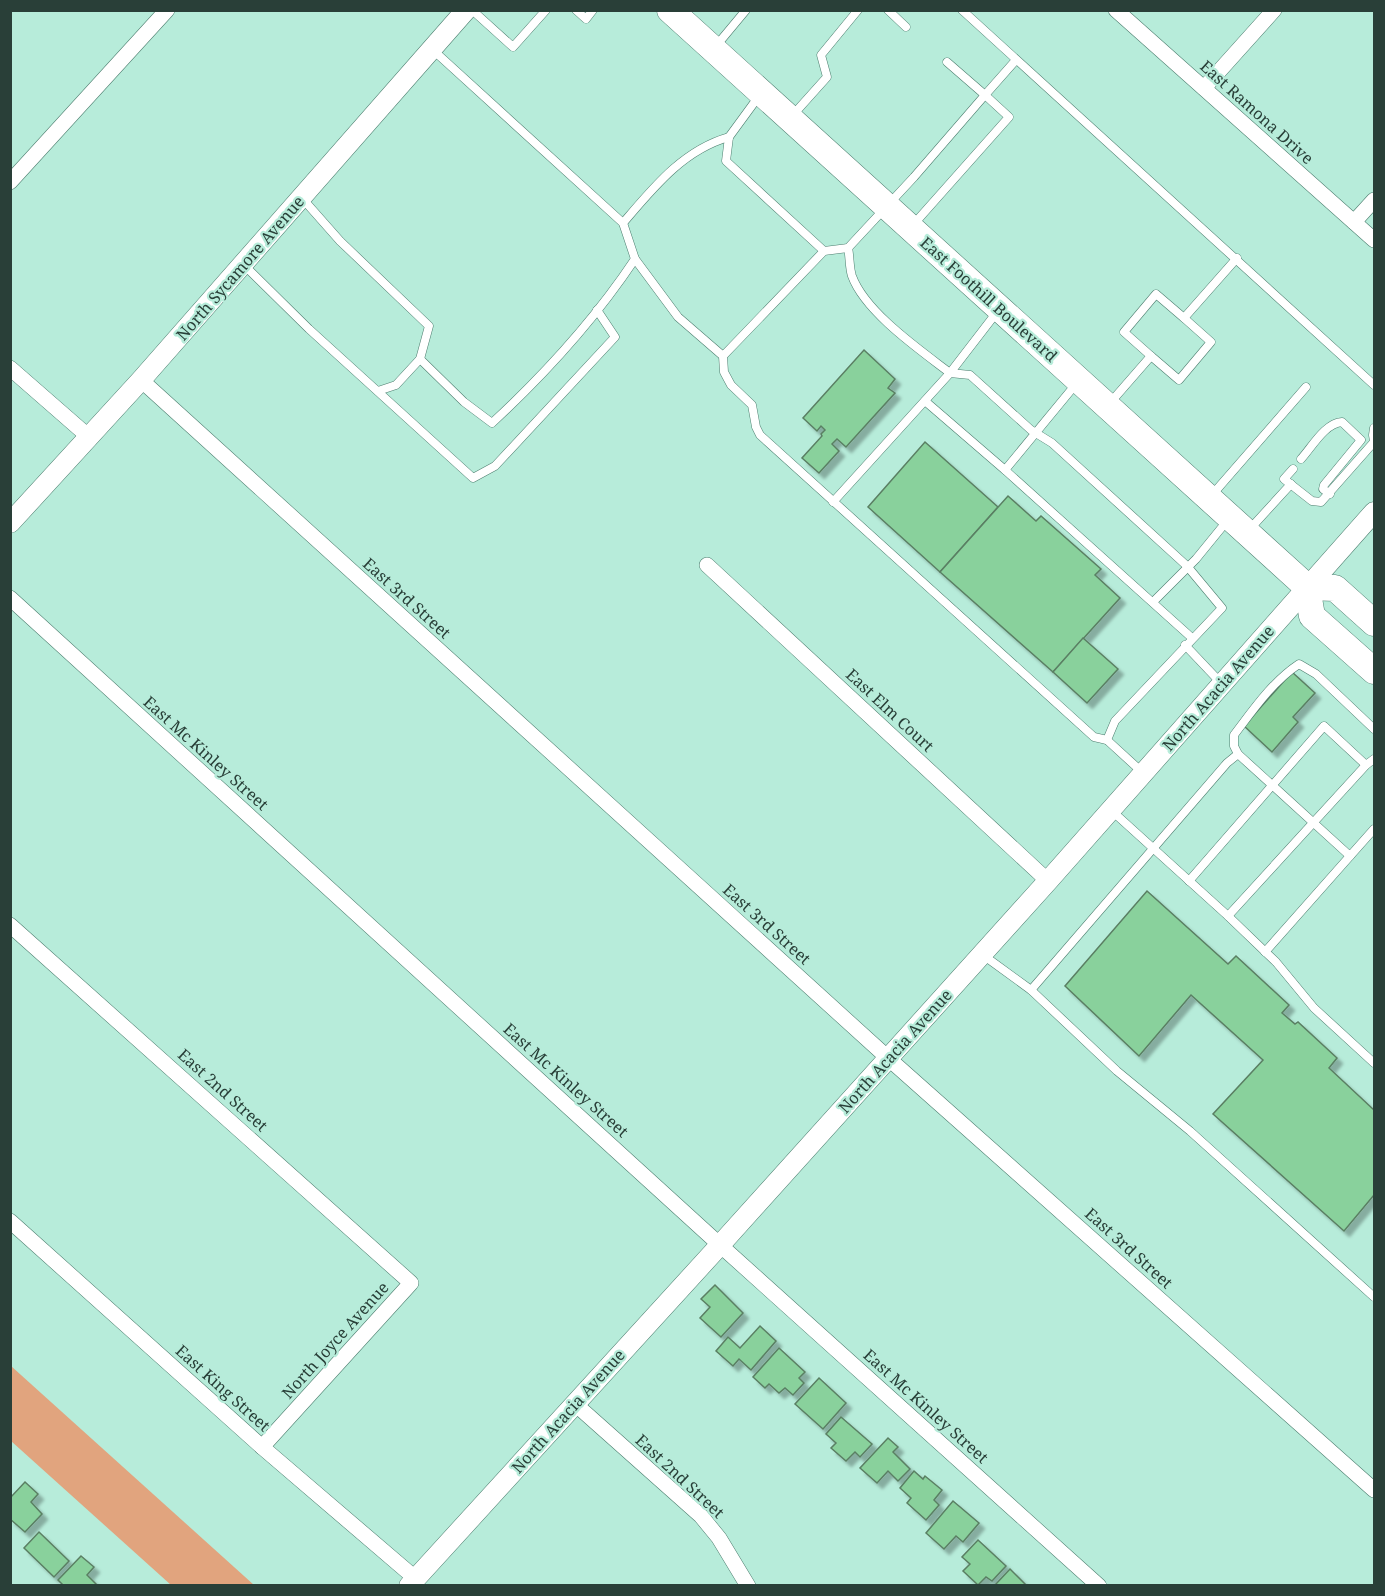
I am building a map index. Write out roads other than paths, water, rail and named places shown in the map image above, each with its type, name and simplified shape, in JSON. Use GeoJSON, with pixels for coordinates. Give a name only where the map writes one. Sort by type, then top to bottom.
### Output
{"type":"FeatureCollection","features":[{"type":"Feature","properties":{"kind":"main road","name":"East Foothill Boulevard"},"geometry":{"type":"LineString","coordinates":[[670,10],[1307,587]]}},
{"type":"Feature","properties":{"kind":"main road"},"geometry":{"type":"LineString","coordinates":[[1374,623],[1335,588],[1307,587],[1312,616],[1374,671]]}},
{"type":"Feature","properties":{"kind":"street"},"geometry":{"type":"LineString","coordinates":[[10,182],[167,10]]}},
{"type":"Feature","properties":{"kind":"street","name":"North Sycamore Avenue"},"geometry":{"type":"LineString","coordinates":[[10,523],[141,380],[466,10]]}},
{"type":"Feature","properties":{"kind":"street","name":"East Ramona Drive"},"geometry":{"type":"LineString","coordinates":[[1116,10],[1374,240]]}},
{"type":"Feature","properties":{"kind":"street"},"geometry":{"type":"LineString","coordinates":[[1204,88],[1274,10]]}},
{"type":"Feature","properties":{"kind":"street"},"geometry":{"type":"LineString","coordinates":[[1354,222],[1374,200]]}},
{"type":"Feature","properties":{"kind":"street"},"geometry":{"type":"LineString","coordinates":[[10,368],[89,437]]}},
{"type":"Feature","properties":{"kind":"street","name":"East 3rd Street"},"geometry":{"type":"LineString","coordinates":[[141,380],[888,1058],[1374,1490]]}},
{"type":"Feature","properties":{"kind":"street","name":"North Acacia Avenue"},"geometry":{"type":"LineString","coordinates":[[412,1582],[1048,881],[1374,512]]}},
{"type":"Feature","properties":{"kind":"street","name":"East Elm Court"},"geometry":{"type":"LineString","coordinates":[[707,565],[1048,881]]}},
{"type":"Feature","properties":{"kind":"street","name":"East Mc Kinley Street"},"geometry":{"type":"LineString","coordinates":[[10,598],[720,1245],[1099,1586]]}},
{"type":"Feature","properties":{"kind":"street","name":"East 2nd Street"},"geometry":{"type":"LineString","coordinates":[[10,925],[411,1283]]}},
{"type":"Feature","properties":{"kind":"street","name":"East King Street"},"geometry":{"type":"LineString","coordinates":[[10,1221],[412,1582]]}},
{"type":"Feature","properties":{"kind":"street","name":"North Joyce Avenue"},"geometry":{"type":"LineString","coordinates":[[262,1447],[411,1283]]}},
{"type":"Feature","properties":{"kind":"street","name":"East 2nd Street"},"geometry":{"type":"LineString","coordinates":[[574,1403],[701,1516],[719,1539],[748,1586]]}},
{"type":"Feature","properties":{"kind":"lane"},"geometry":{"type":"LineString","coordinates":[[472,10],[513,47],[546,10]]}},
{"type":"Feature","properties":{"kind":"lane"},"geometry":{"type":"LineString","coordinates":[[576,10],[586,19],[593,10]]}},
{"type":"Feature","properties":{"kind":"lane"},"geometry":{"type":"LineString","coordinates":[[713,49],[746,10]]}},
{"type":"Feature","properties":{"kind":"lane"},"geometry":{"type":"LineString","coordinates":[[790,118],[827,77],[821,55],[858,10]]}},
{"type":"Feature","properties":{"kind":"lane"},"geometry":{"type":"LineString","coordinates":[[888,10],[906,27]]}},
{"type":"Feature","properties":{"kind":"lane"},"geometry":{"type":"LineString","coordinates":[[962,10],[1374,385]]}},
{"type":"Feature","properties":{"kind":"lane"},"geometry":{"type":"LineString","coordinates":[[431,50],[623,222],[635,259],[678,317],[723,356],[724,372],[731,385],[752,405],[756,428],[760,435],[1094,737],[1107,740],[1143,773]]}},
{"type":"Feature","properties":{"kind":"lane"},"geometry":{"type":"LineString","coordinates":[[723,356],[824,251],[849,248],[1016,60]]}},
{"type":"Feature","properties":{"kind":"lane"},"geometry":{"type":"LineString","coordinates":[[910,228],[1009,117],[947,62]]}},
{"type":"Feature","properties":{"kind":"lane"},"geometry":{"type":"LineString","coordinates":[[761,93],[729,137],[726,161],[824,251]]}},
{"type":"Feature","properties":{"kind":"lane"},"geometry":{"type":"LineString","coordinates":[[623,222],[664,176],[709,143],[729,137]]}},
{"type":"Feature","properties":{"kind":"lane"},"geometry":{"type":"LineString","coordinates":[[302,197],[340,241],[429,326],[420,358],[396,385],[378,391]]}},
{"type":"Feature","properties":{"kind":"lane"},"geometry":{"type":"LineString","coordinates":[[849,248],[852,275],[868,303],[907,340],[950,373],[970,375],[1036,433],[1052,442],[1187,566],[1222,608],[1115,721],[1107,740]]}},
{"type":"Feature","properties":{"kind":"lane"},"geometry":{"type":"LineString","coordinates":[[1184,318],[1237,258]]}},
{"type":"Feature","properties":{"kind":"lane"},"geometry":{"type":"LineString","coordinates":[[420,358],[464,402],[492,423],[528,389],[610,296],[635,259]]}},
{"type":"Feature","properties":{"kind":"lane"},"geometry":{"type":"LineString","coordinates":[[243,264],[309,329],[473,478],[495,466],[615,337],[597,310]]}},
{"type":"Feature","properties":{"kind":"lane"},"geometry":{"type":"LineString","coordinates":[[1156,294],[1211,342],[1179,380],[1151,356],[1124,332],[1156,294]]}},
{"type":"Feature","properties":{"kind":"lane"},"geometry":{"type":"LineString","coordinates":[[833,502],[950,373],[1000,309]]}},
{"type":"Feature","properties":{"kind":"lane"},"geometry":{"type":"LineString","coordinates":[[1107,406],[1151,356]]}},
{"type":"Feature","properties":{"kind":"lane"},"geometry":{"type":"LineString","coordinates":[[1005,470],[1078,380]]}},
{"type":"Feature","properties":{"kind":"lane"},"geometry":{"type":"LineString","coordinates":[[1209,498],[1306,387]]}},
{"type":"Feature","properties":{"kind":"lane"},"geometry":{"type":"LineString","coordinates":[[925,401],[1192,638]]}},
{"type":"Feature","properties":{"kind":"lane"},"geometry":{"type":"LineString","coordinates":[[1301,459],[1335,423],[1342,422],[1361,440],[1324,485],[1323,489],[1330,494]]}},
{"type":"Feature","properties":{"kind":"lane"},"geometry":{"type":"LineString","coordinates":[[1293,469],[1284,479],[1312,501],[1321,502],[1374,442],[1374,428]]}},
{"type":"Feature","properties":{"kind":"lane"},"geometry":{"type":"LineString","coordinates":[[1153,602],[1187,566],[1291,484]]}},
{"type":"Feature","properties":{"kind":"lane"},"geometry":{"type":"LineString","coordinates":[[1185,645],[1222,684]]}},
{"type":"Feature","properties":{"kind":"lane"},"geometry":{"type":"LineString","coordinates":[[1350,856],[1238,754],[1234,746],[1234,735],[1286,672],[1299,664],[1316,674],[1374,729]]}},
{"type":"Feature","properties":{"kind":"lane"},"geometry":{"type":"LineString","coordinates":[[1189,880],[1324,726],[1366,765]]}},
{"type":"Feature","properties":{"kind":"lane"},"geometry":{"type":"LineString","coordinates":[[1030,990],[1227,763],[1238,754]]}},
{"type":"Feature","properties":{"kind":"lane"},"geometry":{"type":"LineString","coordinates":[[1228,916],[1374,759]]}},
{"type":"Feature","properties":{"kind":"lane"},"geometry":{"type":"LineString","coordinates":[[1111,810],[1276,962],[1314,1008],[1374,1063]]}},
{"type":"Feature","properties":{"kind":"lane"},"geometry":{"type":"LineString","coordinates":[[1265,952],[1374,829]]}},
{"type":"Feature","properties":{"kind":"lane"},"geometry":{"type":"LineString","coordinates":[[982,954],[1030,990],[1117,1071],[1190,1131],[1374,1297]]}}]}
